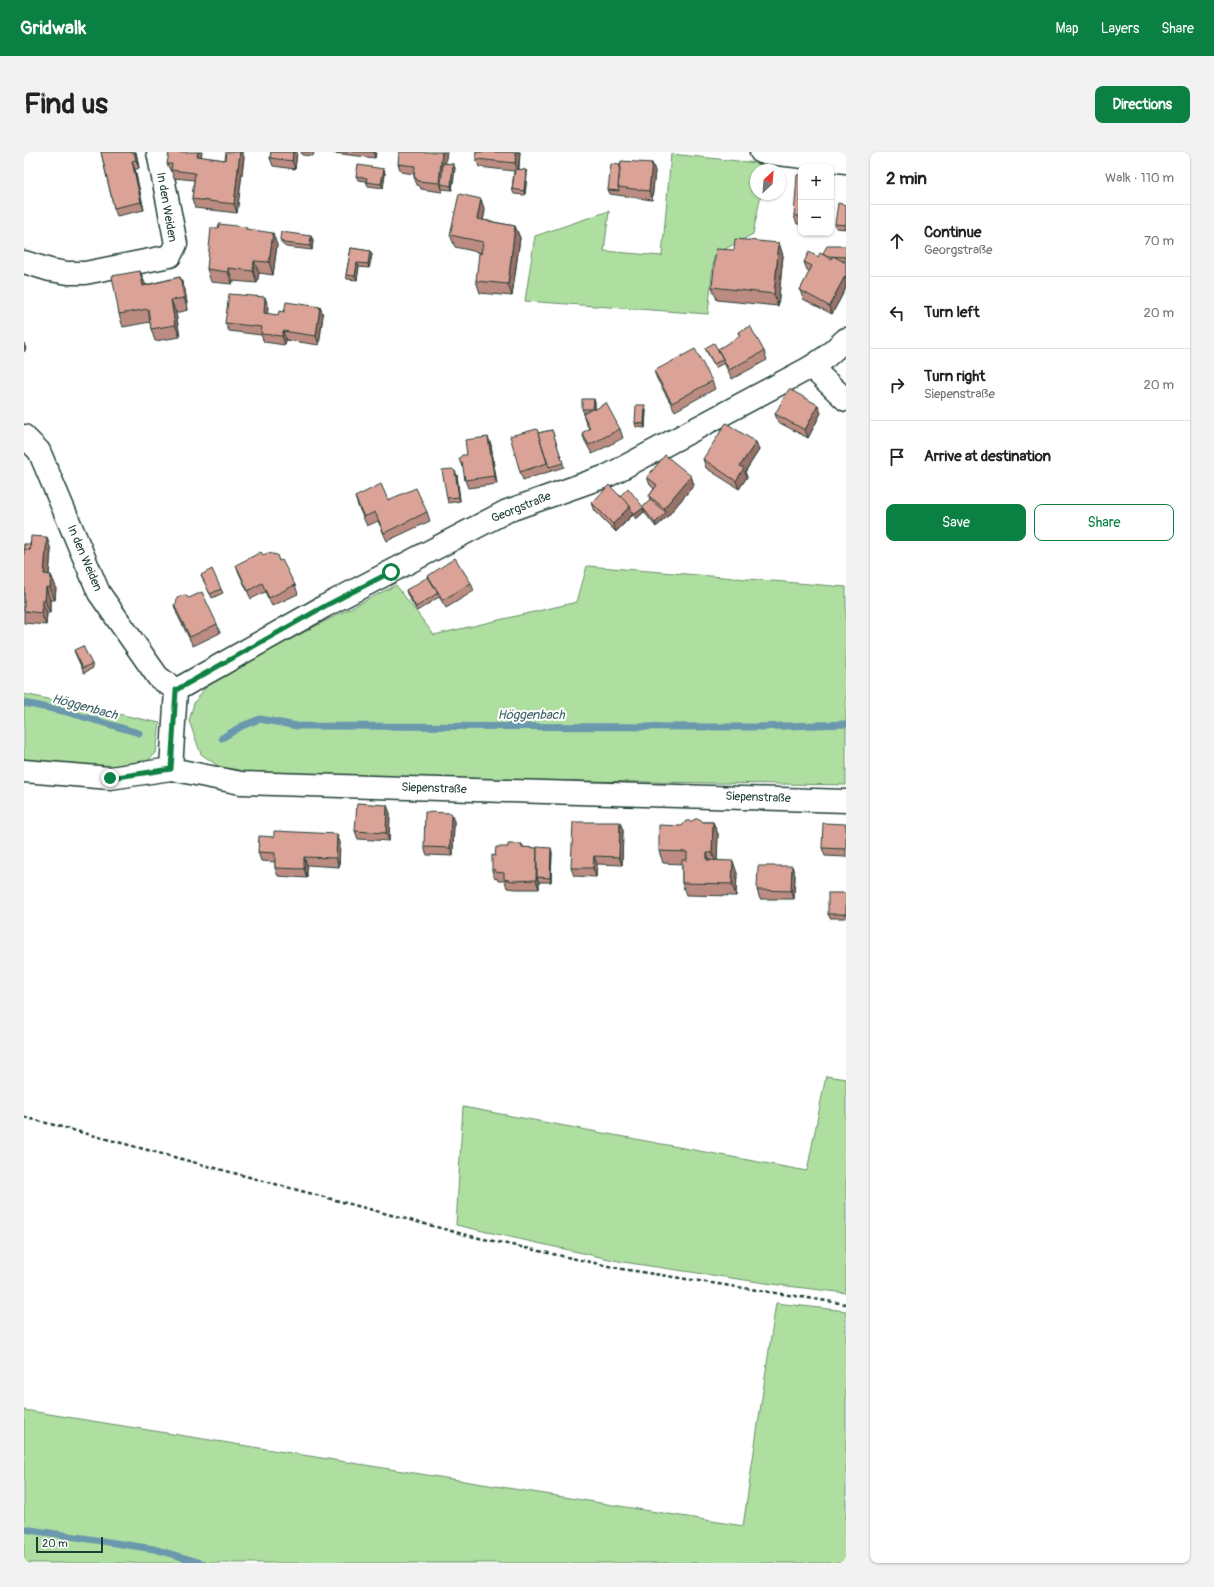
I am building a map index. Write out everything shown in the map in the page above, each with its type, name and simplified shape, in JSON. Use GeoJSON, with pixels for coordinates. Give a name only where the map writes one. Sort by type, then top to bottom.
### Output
{"type":"FeatureCollection","features":[{"type":"Feature","properties":{"kind":"street","name":"In den Weiden"},"geometry":{"type":"LineString","coordinates":[[24,262],[50,270],[68,273],[85,273],[170,256],[176,244],[158,152]]}},
{"type":"Feature","properties":{"kind":"street"},"geometry":{"type":"LineString","coordinates":[[762,152],[846,162]]}},
{"type":"Feature","properties":{"kind":"street","name":"Georgstraße"},"geometry":{"type":"LineString","coordinates":[[176,690],[325,606],[507,511],[609,475],[811,367],[826,357],[846,339]]}},
{"type":"Feature","properties":{"kind":"street"},"geometry":{"type":"LineString","coordinates":[[811,367],[846,400]]}},
{"type":"Feature","properties":{"kind":"street","name":"In den Weiden"},"geometry":{"type":"LineString","coordinates":[[24,436],[39,450],[99,594],[158,677],[176,690]]}},
{"type":"Feature","properties":{"kind":"street"},"geometry":{"type":"LineString","coordinates":[[171,769],[176,690]]}},
{"type":"Feature","properties":{"kind":"street","name":"Siepenstraße"},"geometry":{"type":"LineString","coordinates":[[24,771],[110,778],[171,769],[241,783],[846,801]]}},
{"type":"Feature","properties":{"kind":"path"},"geometry":{"type":"LineString","coordinates":[[24,1116],[470,1236],[622,1270],[846,1304]]}},
{"type":"Feature","properties":{"kind":"green space"},"geometry":{"type":"Polygon","coordinates":[[[671,154],[766,164],[750,164],[750,200],[760,200],[753,234],[714,255],[708,314],[525,301],[535,236],[609,211],[604,251],[662,256],[671,154]]]}},
{"type":"Feature","properties":{"kind":"green space"},"geometry":{"type":"Polygon","coordinates":[[[587,566],[846,587],[846,785],[248,776],[224,770],[201,754],[189,721],[194,703],[212,679],[396,585],[434,635],[577,602],[587,566]]]}},
{"type":"Feature","properties":{"kind":"green space"},"geometry":{"type":"Polygon","coordinates":[[[24,694],[160,723],[156,753],[144,765],[113,768],[24,761],[24,694]]]}},
{"type":"Feature","properties":{"kind":"green space"},"geometry":{"type":"Polygon","coordinates":[[[826,1076],[846,1079],[846,1293],[779,1285],[623,1262],[456,1225],[463,1107],[807,1171],[826,1076]]]}},
{"type":"Feature","properties":{"kind":"green space"},"geometry":{"type":"Polygon","coordinates":[[[776,1303],[846,1311],[846,1563],[24,1563],[24,1410],[743,1526],[776,1303]]]}},
{"type":"Feature","properties":{"kind":"building"},"geometry":{"type":"Polygon","coordinates":[[[101,152],[134,152],[136,160],[132,161],[141,202],[114,208],[101,152]]]}},
{"type":"Feature","properties":{"kind":"building"},"geometry":{"type":"Polygon","coordinates":[[[169,152],[198,152],[197,156],[225,160],[226,152],[240,152],[234,204],[192,199],[195,173],[171,170],[172,164],[167,164],[169,152]]]}},
{"type":"Feature","properties":{"kind":"building"},"geometry":{"type":"Polygon","coordinates":[[[271,152],[293,152],[292,161],[270,158],[271,152]]]}},
{"type":"Feature","properties":{"kind":"building"},"geometry":{"type":"Polygon","coordinates":[[[399,152],[442,152],[439,183],[418,181],[414,177],[415,166],[398,164],[399,152]]]}},
{"type":"Feature","properties":{"kind":"building"},"geometry":{"type":"Polygon","coordinates":[[[476,152],[516,152],[515,163],[476,159],[476,152]]]}},
{"type":"Feature","properties":{"kind":"building"},"geometry":{"type":"Polygon","coordinates":[[[621,161],[652,163],[649,191],[618,187],[621,161]]]}},
{"type":"Feature","properties":{"kind":"building"},"geometry":{"type":"Polygon","coordinates":[[[443,163],[453,164],[451,186],[441,184],[443,163]]]}},
{"type":"Feature","properties":{"kind":"building"},"geometry":{"type":"Polygon","coordinates":[[[611,164],[620,165],[619,191],[608,190],[611,164]]]}},
{"type":"Feature","properties":{"kind":"building"},"geometry":{"type":"Polygon","coordinates":[[[358,165],[384,169],[381,184],[366,182],[367,178],[356,176],[358,165]]]}},
{"type":"Feature","properties":{"kind":"building"},"geometry":{"type":"Polygon","coordinates":[[[515,169],[526,170],[524,191],[512,189],[515,169]]]}},
{"type":"Feature","properties":{"kind":"building"},"geometry":{"type":"Polygon","coordinates":[[[797,175],[798,175],[798,216],[794,216],[797,175]]]}},
{"type":"Feature","properties":{"kind":"building"},"geometry":{"type":"Polygon","coordinates":[[[459,194],[481,199],[477,219],[515,226],[508,284],[476,281],[479,253],[481,254],[483,242],[450,235],[459,194]]]}},
{"type":"Feature","properties":{"kind":"building"},"geometry":{"type":"Polygon","coordinates":[[[838,203],[846,205],[846,225],[835,224],[838,203]]]}},
{"type":"Feature","properties":{"kind":"building"},"geometry":{"type":"Polygon","coordinates":[[[219,224],[246,227],[246,229],[273,233],[269,262],[254,261],[253,271],[228,268],[228,272],[207,269],[211,228],[218,228],[219,224]]]}},
{"type":"Feature","properties":{"kind":"building"},"geometry":{"type":"Polygon","coordinates":[[[281,232],[311,236],[310,246],[284,243],[280,239],[281,232]]]}},
{"type":"Feature","properties":{"kind":"building"},"geometry":{"type":"Polygon","coordinates":[[[735,239],[779,243],[774,294],[712,287],[716,249],[734,250],[735,239]]]}},
{"type":"Feature","properties":{"kind":"building"},"geometry":{"type":"Polygon","coordinates":[[[827,246],[846,246],[846,257],[828,256],[823,253],[827,246]]]}},
{"type":"Feature","properties":{"kind":"building"},"geometry":{"type":"Polygon","coordinates":[[[351,248],[370,251],[368,264],[357,263],[355,276],[346,275],[351,248]]]}},
{"type":"Feature","properties":{"kind":"building"},"geometry":{"type":"Polygon","coordinates":[[[809,252],[818,257],[820,253],[831,259],[833,256],[846,263],[846,277],[845,276],[829,306],[800,290],[812,266],[804,262],[809,252]]]}},
{"type":"Feature","properties":{"kind":"building"},"geometry":{"type":"Polygon","coordinates":[[[140,271],[143,286],[180,277],[184,298],[171,300],[175,325],[151,329],[148,309],[119,314],[112,276],[140,271]]]}},
{"type":"Feature","properties":{"kind":"building"},"geometry":{"type":"Polygon","coordinates":[[[229,294],[265,297],[264,313],[278,315],[279,311],[284,312],[286,302],[320,307],[316,336],[283,331],[282,336],[261,334],[262,327],[225,323],[229,294]]]}},
{"type":"Feature","properties":{"kind":"building"},"geometry":{"type":"Polygon","coordinates":[[[750,326],[764,351],[729,370],[718,349],[740,336],[738,332],[750,326]]]}},
{"type":"Feature","properties":{"kind":"building"},"geometry":{"type":"Polygon","coordinates":[[[714,343],[723,359],[714,364],[705,348],[714,343]]]}},
{"type":"Feature","properties":{"kind":"building"},"geometry":{"type":"Polygon","coordinates":[[[695,349],[712,381],[672,403],[654,371],[695,349]]]}},
{"type":"Feature","properties":{"kind":"building"},"geometry":{"type":"Polygon","coordinates":[[[789,389],[818,405],[805,430],[775,414],[789,389]]]}},
{"type":"Feature","properties":{"kind":"building"},"geometry":{"type":"Polygon","coordinates":[[[582,399],[594,399],[593,409],[582,409],[582,399]]]}},
{"type":"Feature","properties":{"kind":"building"},"geometry":{"type":"Polygon","coordinates":[[[606,403],[620,429],[589,445],[582,433],[590,428],[583,414],[606,403]]]}},
{"type":"Feature","properties":{"kind":"building"},"geometry":{"type":"Polygon","coordinates":[[[636,405],[645,405],[644,424],[635,423],[636,405]]]}},
{"type":"Feature","properties":{"kind":"building"},"geometry":{"type":"Polygon","coordinates":[[[726,423],[756,442],[740,466],[744,468],[736,481],[703,459],[726,423]]]}},
{"type":"Feature","properties":{"kind":"building"},"geometry":{"type":"Polygon","coordinates":[[[537,429],[547,463],[520,472],[510,436],[537,429]]]}},
{"type":"Feature","properties":{"kind":"building"},"geometry":{"type":"Polygon","coordinates":[[[552,430],[563,463],[549,467],[538,433],[552,430]]]}},
{"type":"Feature","properties":{"kind":"building"},"geometry":{"type":"Polygon","coordinates":[[[488,437],[494,476],[465,480],[462,462],[459,459],[462,455],[467,455],[465,440],[488,437]]]}},
{"type":"Feature","properties":{"kind":"building"},"geometry":{"type":"Polygon","coordinates":[[[665,455],[691,476],[664,508],[649,496],[657,485],[647,477],[665,455]]]}},
{"type":"Feature","properties":{"kind":"building"},"geometry":{"type":"Polygon","coordinates":[[[452,469],[455,471],[459,497],[447,498],[442,470],[452,469]]]}},
{"type":"Feature","properties":{"kind":"building"},"geometry":{"type":"Polygon","coordinates":[[[381,484],[388,500],[416,488],[427,512],[384,533],[375,512],[364,517],[355,497],[381,484]]]}},
{"type":"Feature","properties":{"kind":"building"},"geometry":{"type":"Polygon","coordinates":[[[609,485],[630,506],[613,524],[592,503],[609,485]]]}},
{"type":"Feature","properties":{"kind":"building"},"geometry":{"type":"Polygon","coordinates":[[[628,488],[643,507],[650,500],[666,512],[655,523],[643,508],[635,514],[632,512],[630,506],[620,496],[628,488]]]}},
{"type":"Feature","properties":{"kind":"building"},"geometry":{"type":"Polygon","coordinates":[[[31,536],[47,537],[44,574],[51,575],[50,588],[46,587],[45,601],[42,601],[41,613],[24,611],[24,549],[30,550],[31,536]]]}},
{"type":"Feature","properties":{"kind":"building"},"geometry":{"type":"Polygon","coordinates":[[[24,544],[30,544],[30,550],[24,549],[24,544]]]}},
{"type":"Feature","properties":{"kind":"building"},"geometry":{"type":"Polygon","coordinates":[[[261,552],[263,555],[268,553],[277,555],[279,561],[282,560],[295,585],[269,598],[262,583],[248,591],[236,565],[261,552]]]}},
{"type":"Feature","properties":{"kind":"building"},"geometry":{"type":"Polygon","coordinates":[[[455,558],[471,583],[443,600],[428,576],[455,558]]]}},
{"type":"Feature","properties":{"kind":"building"},"geometry":{"type":"Polygon","coordinates":[[[212,569],[221,589],[210,594],[201,575],[212,569]]]}},
{"type":"Feature","properties":{"kind":"building"},"geometry":{"type":"Polygon","coordinates":[[[428,577],[438,593],[416,607],[406,590],[428,577]]]}},
{"type":"Feature","properties":{"kind":"building"},"geometry":{"type":"Polygon","coordinates":[[[202,592],[217,624],[190,637],[174,605],[176,604],[177,598],[184,595],[189,598],[202,592]]]}},
{"type":"Feature","properties":{"kind":"building"},"geometry":{"type":"Polygon","coordinates":[[[83,646],[92,664],[83,668],[74,650],[83,646]]]}},
{"type":"Feature","properties":{"kind":"building"},"geometry":{"type":"Polygon","coordinates":[[[357,803],[387,805],[386,833],[355,831],[357,803]]]}},
{"type":"Feature","properties":{"kind":"building"},"geometry":{"type":"Polygon","coordinates":[[[425,812],[451,813],[450,848],[424,847],[425,812]]]}},
{"type":"Feature","properties":{"kind":"building"},"geometry":{"type":"Polygon","coordinates":[[[695,819],[700,819],[703,822],[713,822],[712,853],[707,853],[707,860],[733,861],[732,884],[682,883],[682,860],[687,860],[687,852],[659,851],[659,825],[682,826],[686,821],[692,821],[695,819]]]}},
{"type":"Feature","properties":{"kind":"building"},"geometry":{"type":"Polygon","coordinates":[[[573,822],[620,822],[619,857],[594,856],[593,868],[571,868],[573,822]]]}},
{"type":"Feature","properties":{"kind":"building"},"geometry":{"type":"Polygon","coordinates":[[[823,823],[846,824],[846,849],[822,848],[823,823]]]}},
{"type":"Feature","properties":{"kind":"building"},"geometry":{"type":"Polygon","coordinates":[[[274,831],[337,834],[336,858],[304,857],[304,869],[275,868],[275,853],[258,852],[259,836],[274,837],[274,831]]]}},
{"type":"Feature","properties":{"kind":"building"},"geometry":{"type":"Polygon","coordinates":[[[508,844],[522,844],[522,847],[537,848],[536,880],[513,881],[504,879],[504,873],[495,872],[495,869],[492,871],[492,855],[495,856],[496,847],[508,847],[508,844]]]}},
{"type":"Feature","properties":{"kind":"building"},"geometry":{"type":"Polygon","coordinates":[[[537,847],[551,848],[550,878],[537,877],[537,847]]]}},
{"type":"Feature","properties":{"kind":"building"},"geometry":{"type":"Polygon","coordinates":[[[758,866],[792,866],[791,891],[757,890],[758,866]]]}},
{"type":"Feature","properties":{"kind":"building"},"geometry":{"type":"Polygon","coordinates":[[[828,893],[846,893],[846,914],[828,914],[828,893]]]}},
{"type":"Feature","properties":{"kind":"waterway","name":"Höggenbach"},"geometry":{"type":"LineString","coordinates":[[24,703],[63,711],[139,733]]}},
{"type":"Feature","properties":{"kind":"waterway","name":"Höggenbach"},"geometry":{"type":"LineString","coordinates":[[222,738],[242,726],[260,719],[297,726],[756,727],[846,724]]}},
{"type":"Feature","properties":{"kind":"waterway"},"geometry":{"type":"LineString","coordinates":[[24,1529],[154,1549],[202,1563]]}},
{"type":"Feature","properties":{"kind":"route"},"geometry":{"type":"LineString","coordinates":[[110,778],[171,769],[176,690],[325,606],[391,572]]}}]}
